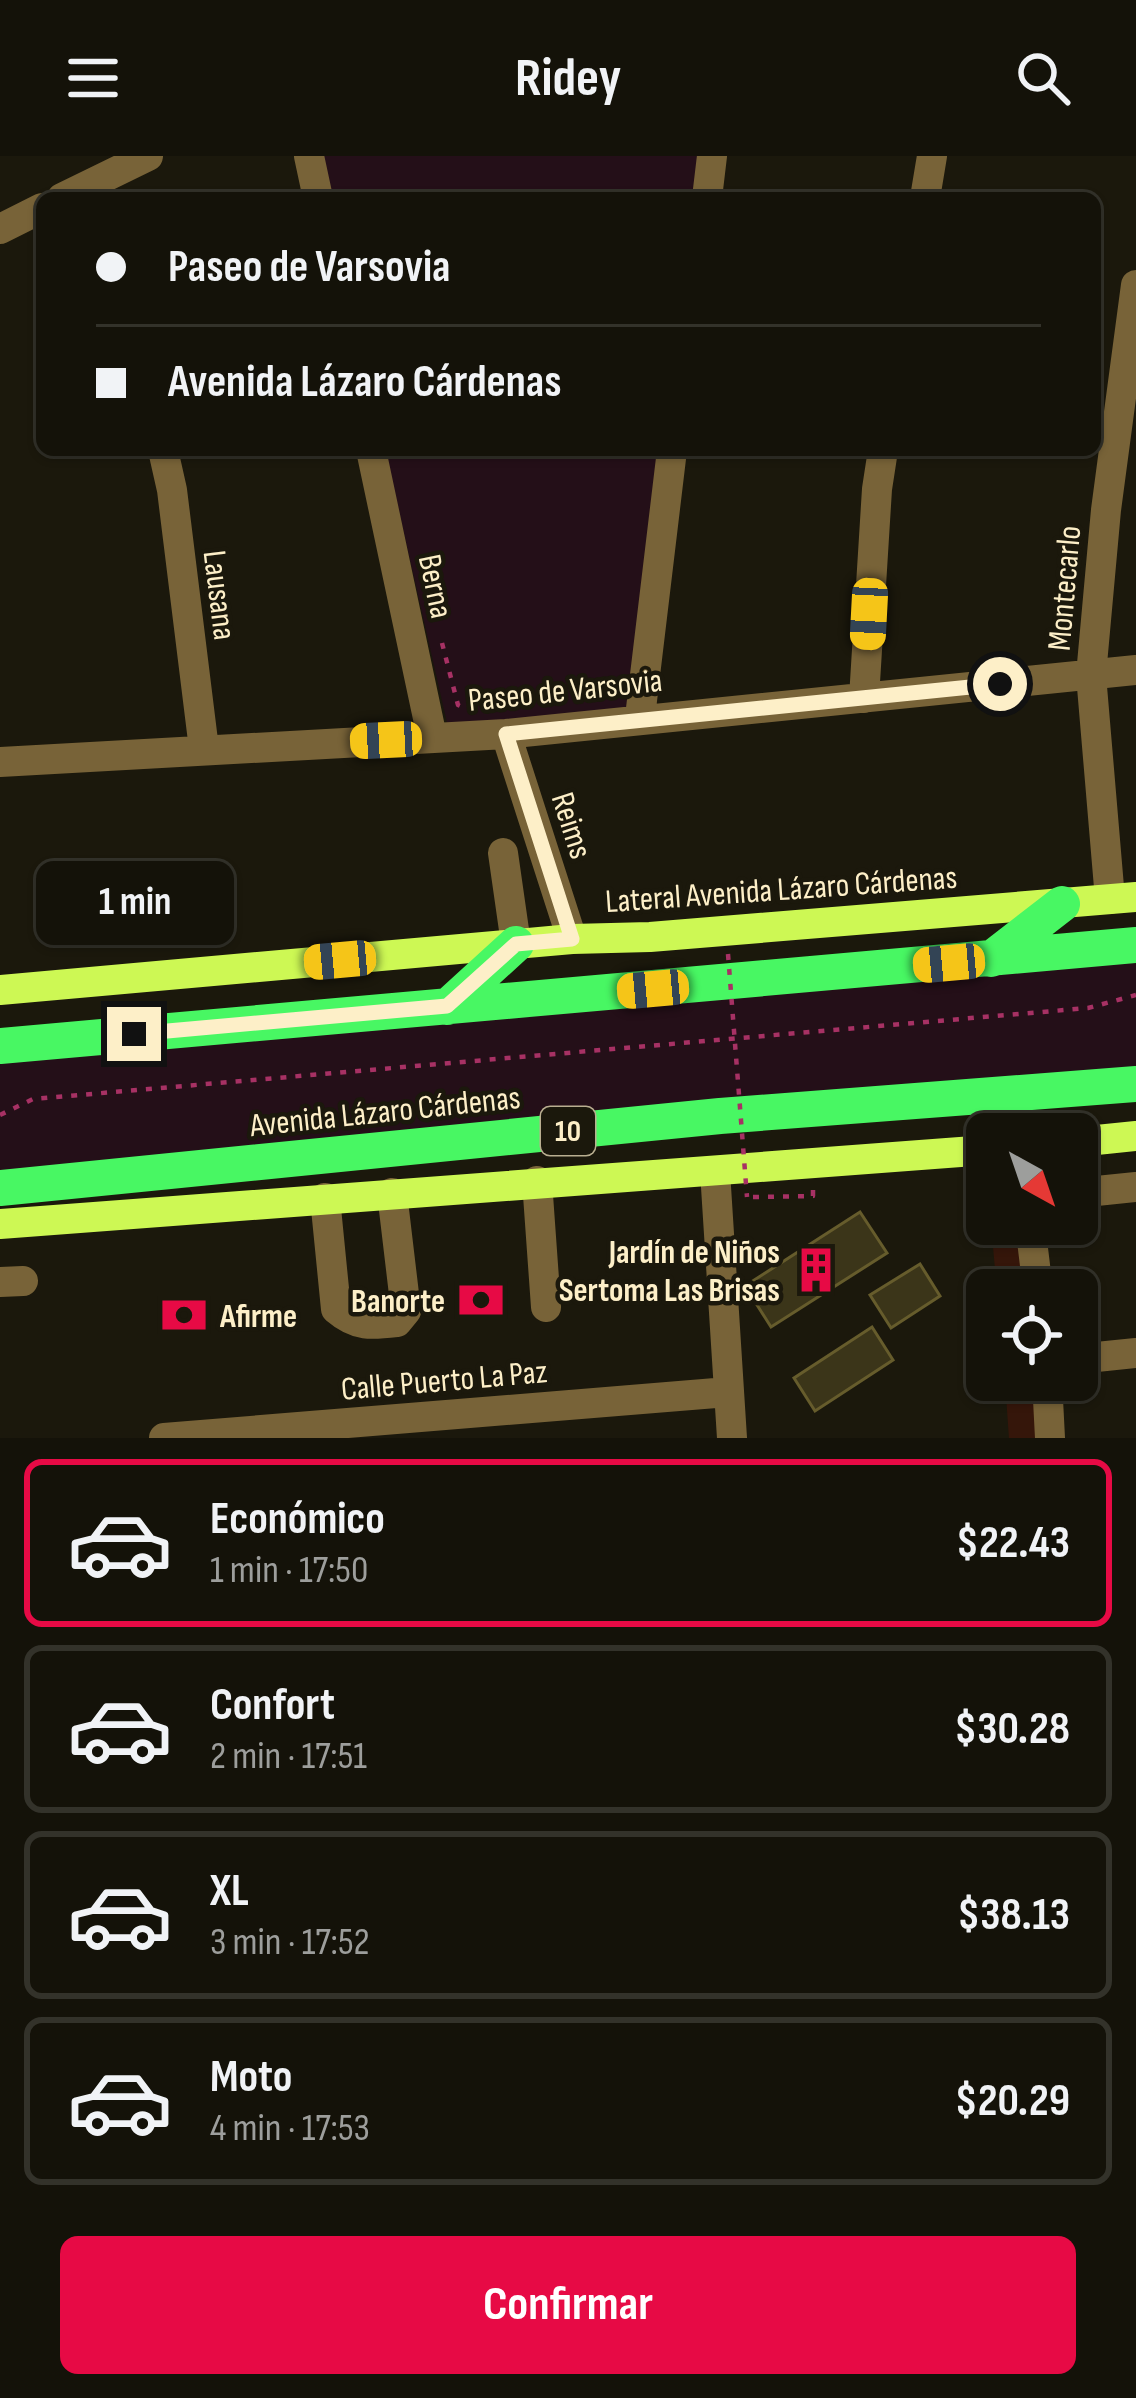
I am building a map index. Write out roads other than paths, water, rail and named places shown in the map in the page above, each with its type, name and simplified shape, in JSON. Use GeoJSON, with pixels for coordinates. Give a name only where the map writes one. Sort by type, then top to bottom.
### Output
{"type":"FeatureCollection","features":[{"type":"Feature","properties":{"kind":"highway"},"geometry":{"type":"LineString","coordinates":[[991,959],[1062,904]]}},
{"type":"Feature","properties":{"kind":"highway"},"geometry":{"type":"LineString","coordinates":[[447,1006],[516,944]]}},
{"type":"Feature","properties":{"kind":"highway"},"geometry":{"type":"LineString","coordinates":[[0,1046],[1136,946]]}},
{"type":"Feature","properties":{"kind":"highway","name":"Avenida Lázaro Cárdenas"},"geometry":{"type":"LineString","coordinates":[[0,1188],[720,1115],[1136,1084]]}},
{"type":"Feature","properties":{"kind":"main road","name":"Lateral Avenida Lázaro Cárdenas"},"geometry":{"type":"LineString","coordinates":[[0,990],[572,939],[650,937],[1123,898]]}},
{"type":"Feature","properties":{"kind":"main road"},"geometry":{"type":"LineString","coordinates":[[1098,1140],[1136,1136]]}},
{"type":"Feature","properties":{"kind":"main road"},"geometry":{"type":"LineString","coordinates":[[0,1224],[966,1152]]}},
{"type":"Feature","properties":{"kind":"street"},"geometry":{"type":"LineString","coordinates":[[104,188],[148,156]]}},
{"type":"Feature","properties":{"kind":"street"},"geometry":{"type":"LineString","coordinates":[[309,156],[317,192]]}},
{"type":"Feature","properties":{"kind":"street"},"geometry":{"type":"LineString","coordinates":[[707,192],[712,156]]}},
{"type":"Feature","properties":{"kind":"street"},"geometry":{"type":"LineString","coordinates":[[926,192],[932,156]]}},
{"type":"Feature","properties":{"kind":"street"},"geometry":{"type":"LineString","coordinates":[[0,230],[36,211]]}},
{"type":"Feature","properties":{"kind":"street","name":"Montecarlo"},"geometry":{"type":"LineString","coordinates":[[1123,898],[1091,675],[1106,510],[1136,285]]}},
{"type":"Feature","properties":{"kind":"street","name":"Lausana"},"geometry":{"type":"LineString","coordinates":[[164,456],[204,749]]}},
{"type":"Feature","properties":{"kind":"street","name":"Berna"},"geometry":{"type":"LineString","coordinates":[[372,456],[432,737]]}},
{"type":"Feature","properties":{"kind":"street"},"geometry":{"type":"LineString","coordinates":[[640,717],[671,456]]}},
{"type":"Feature","properties":{"kind":"street"},"geometry":{"type":"LineString","coordinates":[[864,698],[882,456]]}},
{"type":"Feature","properties":{"kind":"street","name":"Paseo de Varsovia"},"geometry":{"type":"LineString","coordinates":[[0,762],[506,734],[1136,670]]}},
{"type":"Feature","properties":{"kind":"street","name":"Reims"},"geometry":{"type":"LineString","coordinates":[[506,734],[572,939]]}},
{"type":"Feature","properties":{"kind":"street"},"geometry":{"type":"LineString","coordinates":[[503,853],[516,944]]}},
{"type":"Feature","properties":{"kind":"street"},"geometry":{"type":"LineString","coordinates":[[715,1172],[732,1438]]}},
{"type":"Feature","properties":{"kind":"street"},"geometry":{"type":"LineString","coordinates":[[537,1181],[546,1307]]}},
{"type":"Feature","properties":{"kind":"street"},"geometry":{"type":"LineString","coordinates":[[1098,1191],[1136,1187]]}},
{"type":"Feature","properties":{"kind":"street"},"geometry":{"type":"LineString","coordinates":[[325,1198],[336,1309],[354,1322],[370,1325],[398,1322],[406,1311],[392,1192]]}},
{"type":"Feature","properties":{"kind":"street"},"geometry":{"type":"LineString","coordinates":[[1098,1357],[1136,1353]]}},
{"type":"Feature","properties":{"kind":"street","name":"Calle Puerto La Paz"},"geometry":{"type":"LineString","coordinates":[[164,1438],[728,1392]]}},
{"type":"Feature","properties":{"kind":"street"},"geometry":{"type":"LineString","coordinates":[[1048,1401],[1050,1438]]}},
{"type":"Feature","properties":{"kind":"waterway"},"geometry":{"type":"LineString","coordinates":[[1014,1245],[1016,1269]]}},
{"type":"Feature","properties":{"kind":"waterway"},"geometry":{"type":"LineString","coordinates":[[1027,1401],[1030,1438]]}},
{"type":"Feature","properties":{"kind":"place","name":"Jardín de Niños Sertoma Las Brisas"},"geometry":{"type":"Point","coordinates":[816,1270]}},
{"type":"Feature","properties":{"kind":"place","name":"Banorte"},"geometry":{"type":"Point","coordinates":[481,1300]}},
{"type":"Feature","properties":{"kind":"place","name":"Afirme"},"geometry":{"type":"Point","coordinates":[184,1315]}}]}
